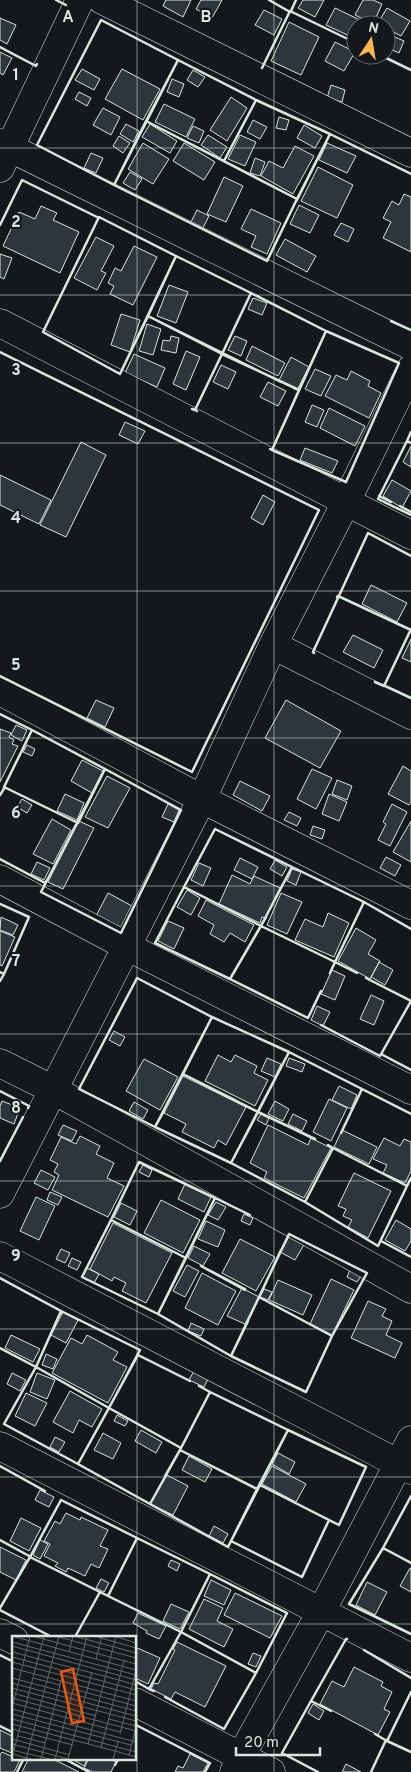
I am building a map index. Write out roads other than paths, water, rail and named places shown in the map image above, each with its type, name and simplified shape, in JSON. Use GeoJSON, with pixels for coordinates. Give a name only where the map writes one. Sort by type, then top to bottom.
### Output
{"type":"FeatureCollection","features":[{"type":"Feature","properties":{"kind":"street"},"geometry":{"type":"LineString","coordinates":[[80,0],[3,153],[411,346]]}},
{"type":"Feature","properties":{"kind":"street"},"geometry":{"type":"LineString","coordinates":[[102,0],[411,153]]}},
{"type":"Feature","properties":{"kind":"street"},"geometry":{"type":"LineString","coordinates":[[0,323],[411,535]]}},
{"type":"Feature","properties":{"kind":"street"},"geometry":{"type":"LineString","coordinates":[[0,1194],[202,798],[273,646],[411,369]]}},
{"type":"Feature","properties":{"kind":"street"},"geometry":{"type":"LineString","coordinates":[[273,646],[411,715]]}},
{"type":"Feature","properties":{"kind":"street"},"geometry":{"type":"LineString","coordinates":[[0,691],[202,798],[411,905]]}},
{"type":"Feature","properties":{"kind":"street"},"geometry":{"type":"LineString","coordinates":[[0,879],[126,946],[411,1090]]}},
{"type":"Feature","properties":{"kind":"street"},"geometry":{"type":"LineString","coordinates":[[0,1064],[52,1090],[411,1289]]}},
{"type":"Feature","properties":{"kind":"street"},"geometry":{"type":"LineString","coordinates":[[0,1256],[405,1467]]}},
{"type":"Feature","properties":{"kind":"street"},"geometry":{"type":"LineString","coordinates":[[237,1764],[321,1612],[405,1467],[411,1440]]}},
{"type":"Feature","properties":{"kind":"street"},"geometry":{"type":"LineString","coordinates":[[0,1446],[411,1658]]}},
{"type":"Feature","properties":{"kind":"street"},"geometry":{"type":"LineString","coordinates":[[0,1632],[12,1639]]}},
{"type":"Feature","properties":{"kind":"street"},"geometry":{"type":"LineString","coordinates":[[136,1703],[237,1764],[271,1772]]}}]}
